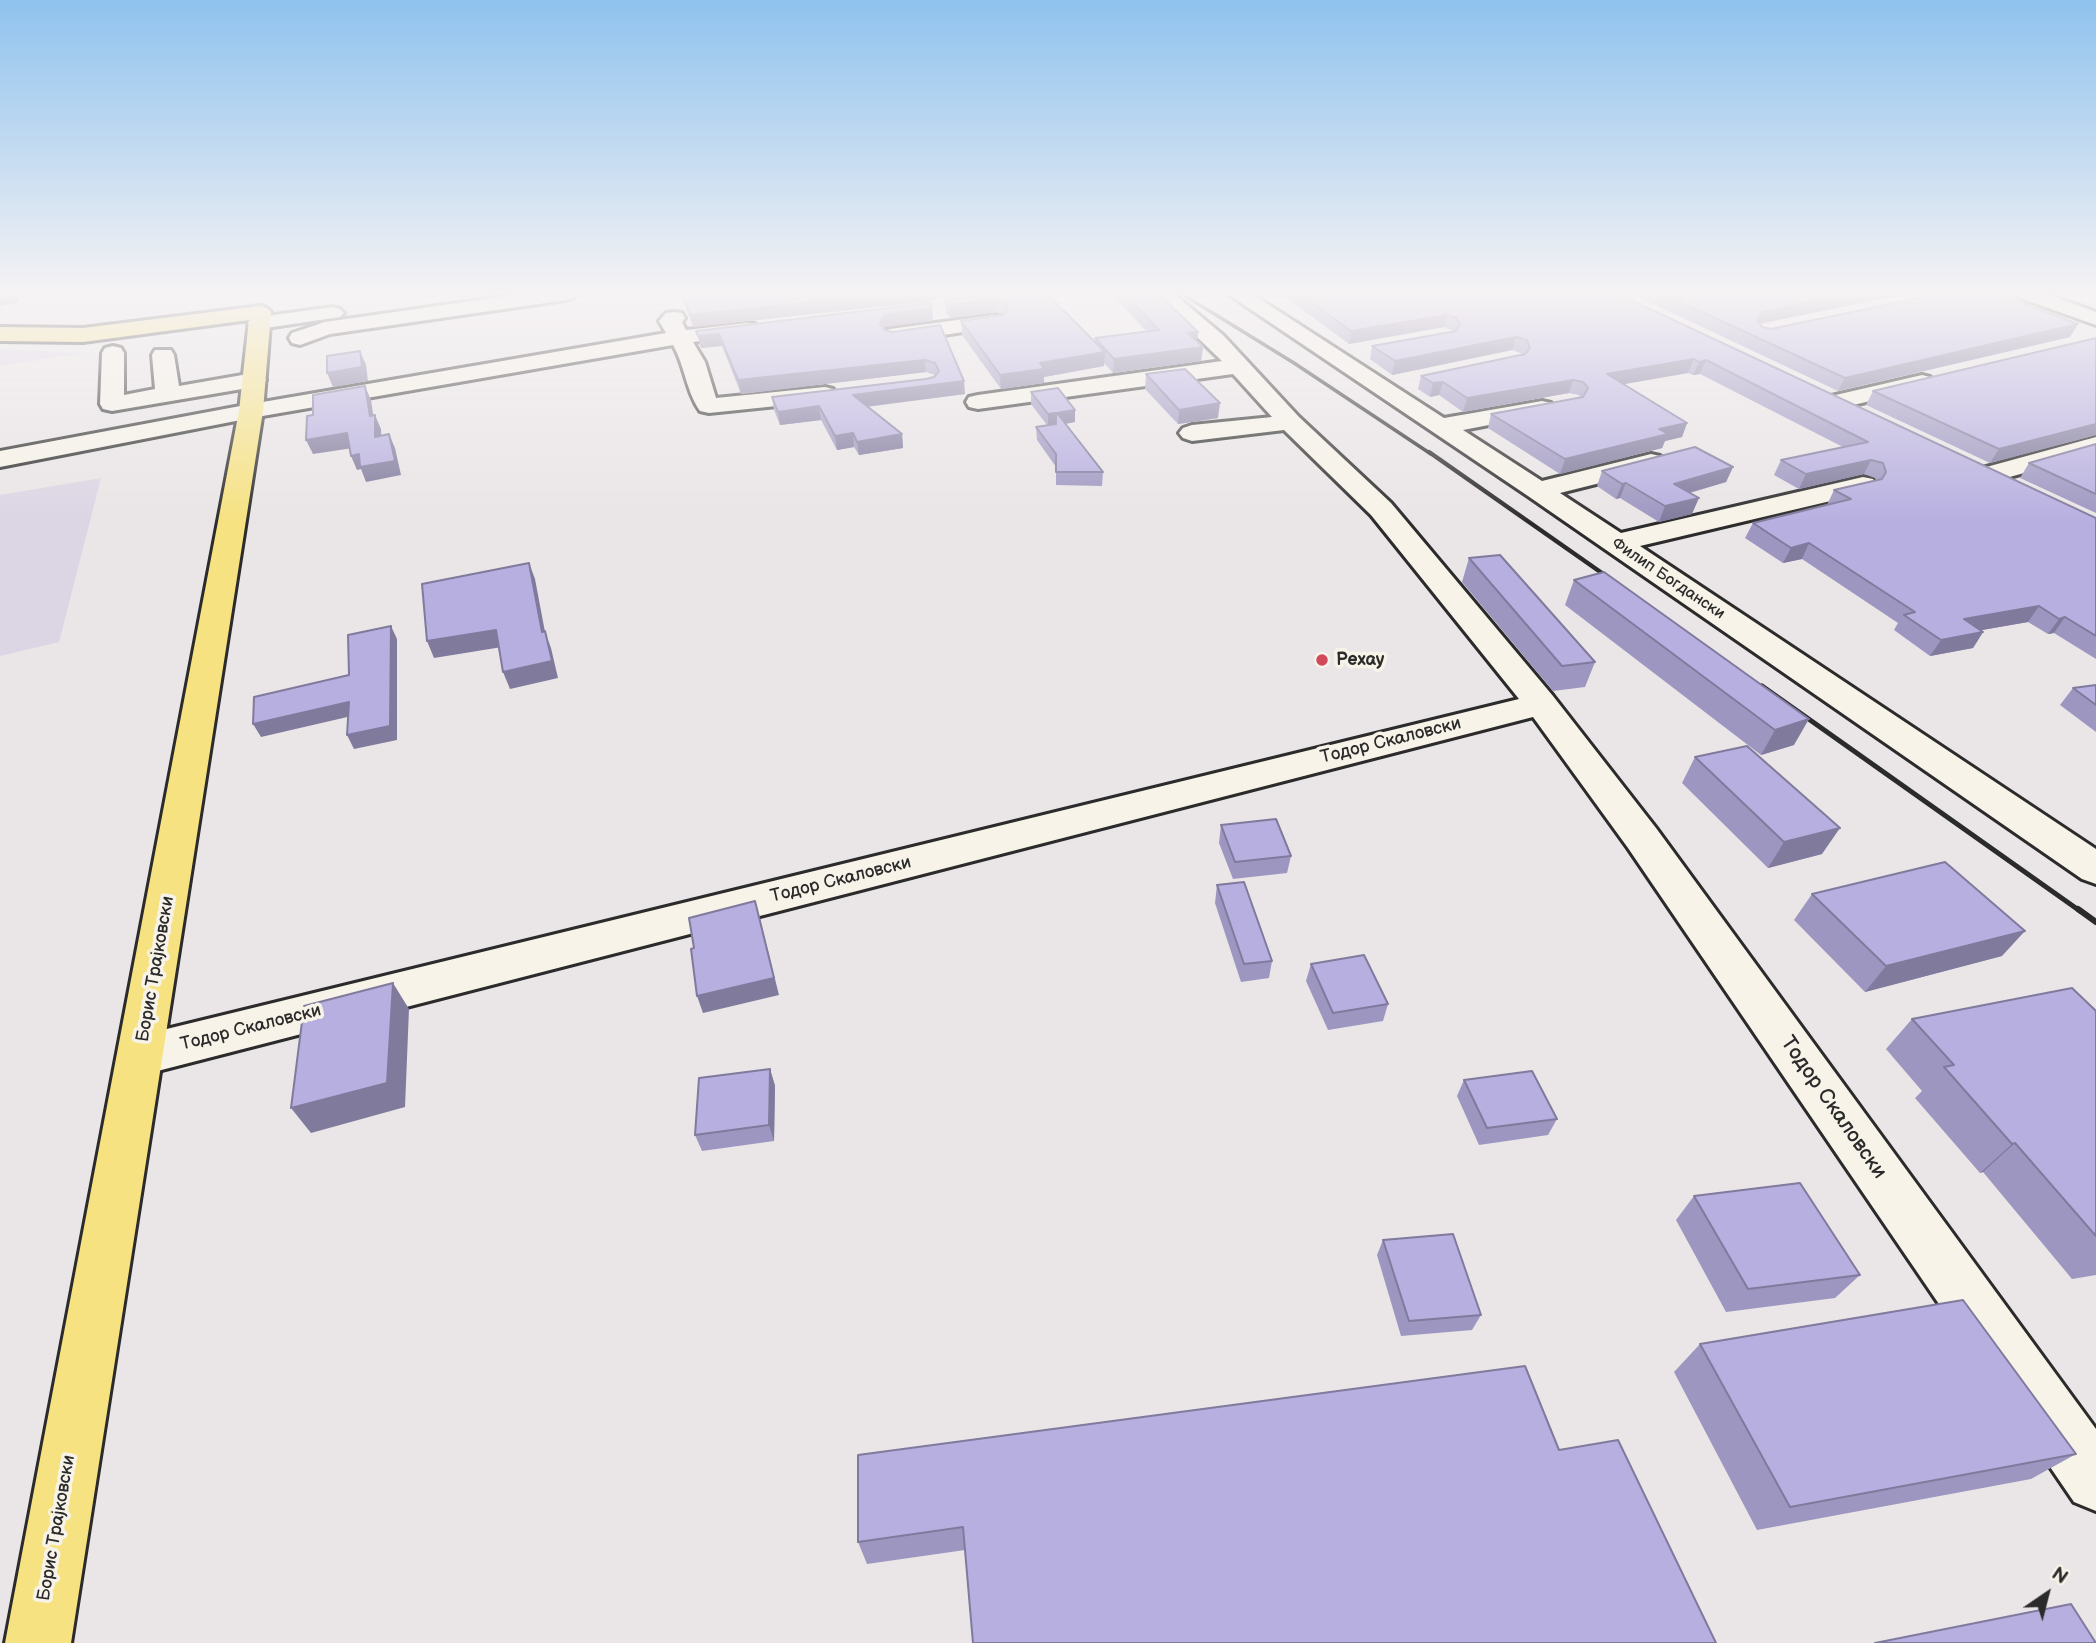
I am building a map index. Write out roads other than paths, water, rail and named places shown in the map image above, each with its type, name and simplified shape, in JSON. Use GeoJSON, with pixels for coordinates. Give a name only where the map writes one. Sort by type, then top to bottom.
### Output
{"type":"FeatureCollection","features":[{"type":"Feature","properties":{"kind":"main road","name":"Борис Трајковски"},"geometry":{"type":"LineString","coordinates":[[38,1643],[142,1055],[249,371]]}},
{"type":"Feature","properties":{"kind":"street"},"geometry":{"type":"LineString","coordinates":[[113,371],[112,404],[168,395],[248,375],[297,371]]}},
{"type":"Feature","properties":{"kind":"street"},"geometry":{"type":"LineString","coordinates":[[166,371],[168,395]]}},
{"type":"Feature","properties":{"kind":"street"},"geometry":{"type":"LineString","coordinates":[[0,459],[248,375],[252,371]]}},
{"type":"Feature","properties":{"kind":"street"},"geometry":{"type":"LineString","coordinates":[[696,371],[703,397],[709,406],[848,391]]}},
{"type":"Feature","properties":{"kind":"street"},"geometry":{"type":"LineString","coordinates":[[978,402],[1205,371]]}},
{"type":"Feature","properties":{"kind":"street","name":"Тодор Скаловски"},"geometry":{"type":"LineString","coordinates":[[1243,371],[1290,422],[1381,509],[1541,704],[1642,838],[2096,1480]]}},
{"type":"Feature","properties":{"kind":"street","name":"Филип Богдански"},"geometry":{"type":"LineString","coordinates":[[1365,371],[1395,385],[1441,426],[2096,869]]}},
{"type":"Feature","properties":{"kind":"street"},"geometry":{"type":"LineString","coordinates":[[1836,402],[1940,378]]}},
{"type":"Feature","properties":{"kind":"street"},"geometry":{"type":"LineString","coordinates":[[1810,390],[1871,419]]}},
{"type":"Feature","properties":{"kind":"street"},"geometry":{"type":"LineString","coordinates":[[1441,426],[1569,403]]}},
{"type":"Feature","properties":{"kind":"street"},"geometry":{"type":"LineString","coordinates":[[1192,433],[1290,422]]}},
{"type":"Feature","properties":{"kind":"street"},"geometry":{"type":"LineString","coordinates":[[2024,493],[1976,470],[2096,445]]}},
{"type":"Feature","properties":{"kind":"street"},"geometry":{"type":"LineString","coordinates":[[1538,490],[1677,455]]}},
{"type":"Feature","properties":{"kind":"street"},"geometry":{"type":"LineString","coordinates":[[1614,543],[1863,485]]}},
{"type":"Feature","properties":{"kind":"street","name":"Тодор Скаловски"},"geometry":{"type":"LineString","coordinates":[[142,1055],[1541,704]]}},
{"type":"Feature","properties":{"kind":"railway"},"geometry":{"type":"LineString","coordinates":[[1306,371],[1431,454]]}},
{"type":"Feature","properties":{"kind":"railway"},"geometry":{"type":"LineString","coordinates":[[1429,452],[1619,585]]}},
{"type":"Feature","properties":{"kind":"railway"},"geometry":{"type":"LineString","coordinates":[[1762,686],[2080,911]]}},
{"type":"Feature","properties":{"kind":"railway"},"geometry":{"type":"LineString","coordinates":[[2078,909],[2096,922]]}},
{"type":"Feature","properties":{"kind":"place","name":"Рехау"},"geometry":{"type":"Point","coordinates":[1322,660]}}]}
